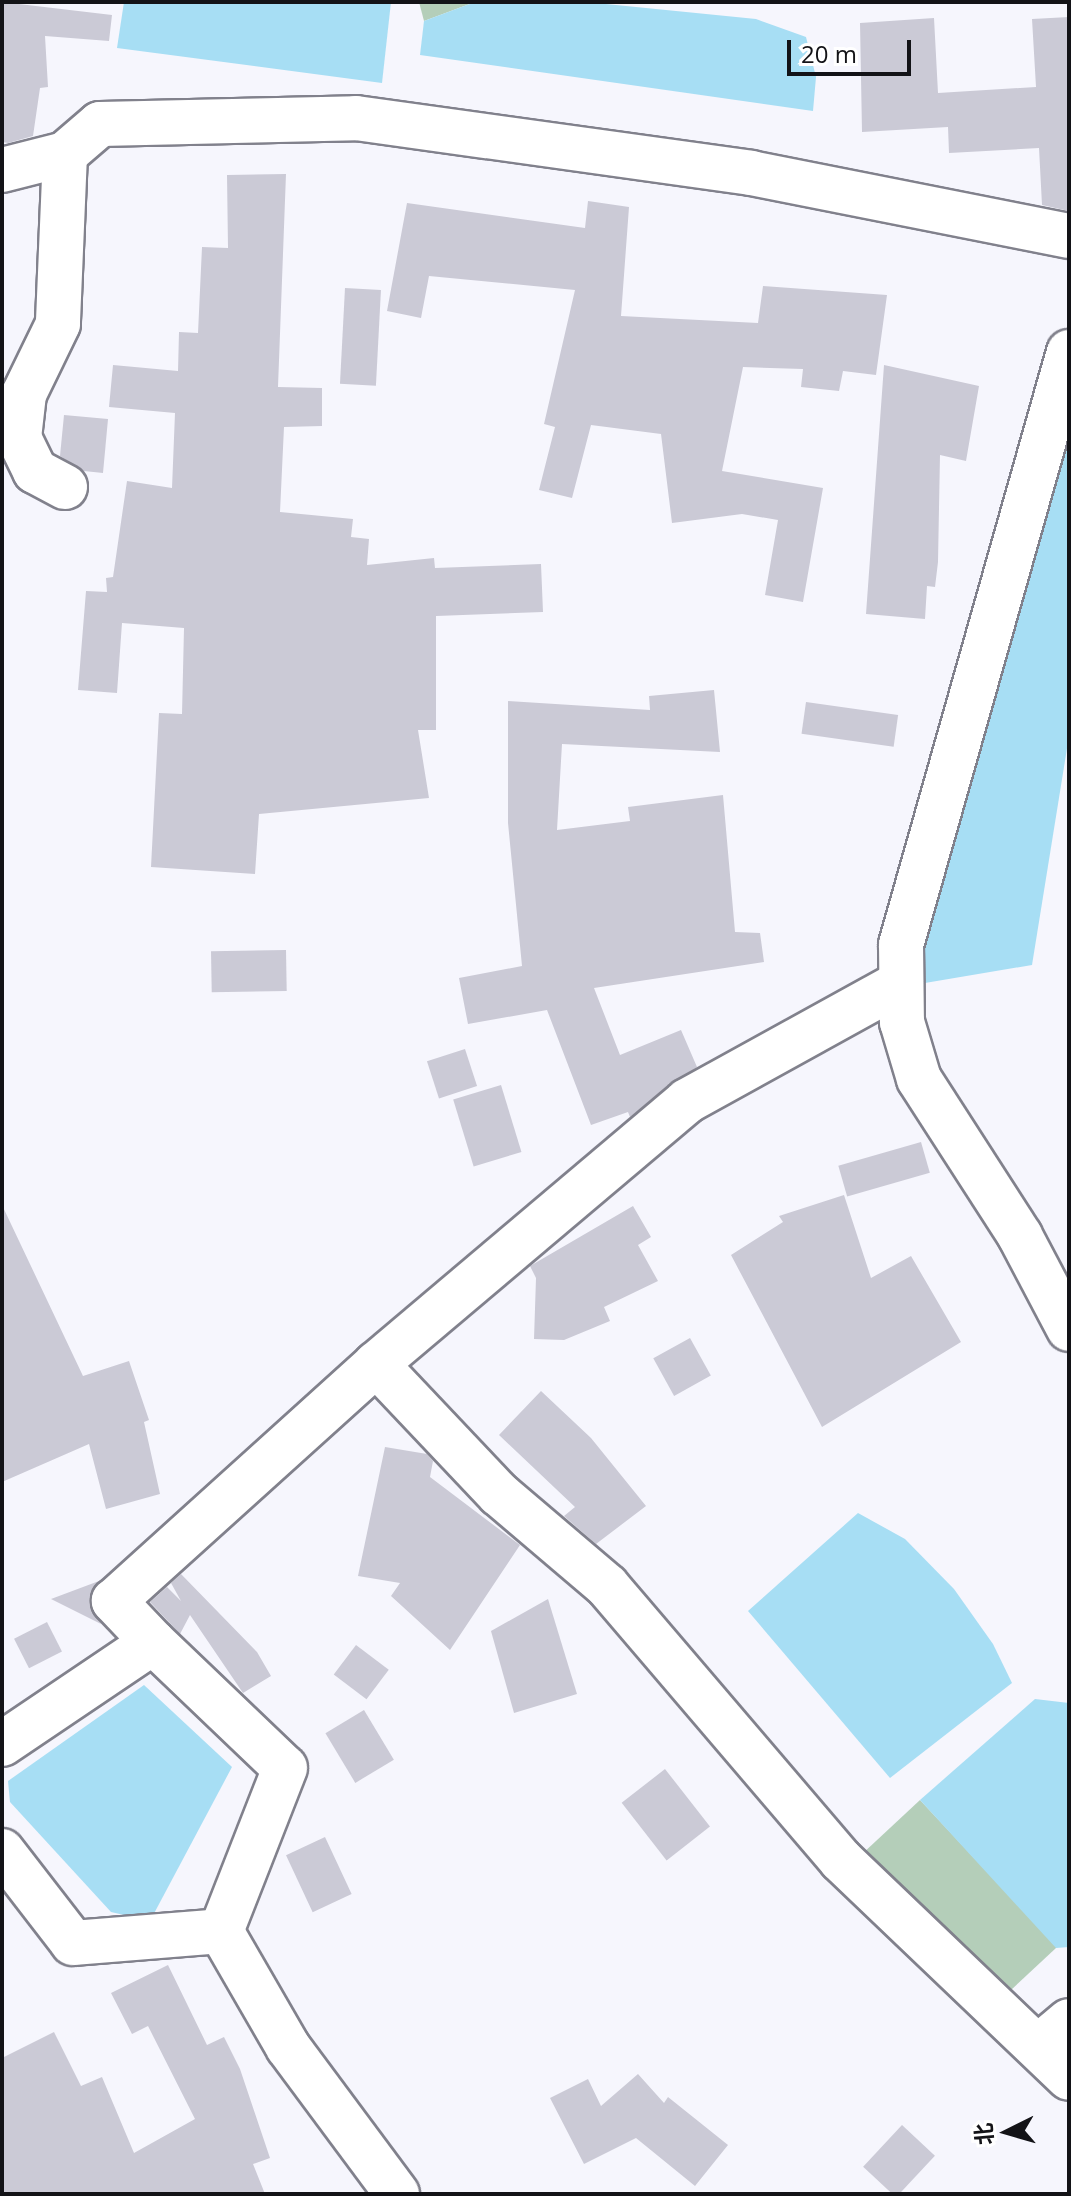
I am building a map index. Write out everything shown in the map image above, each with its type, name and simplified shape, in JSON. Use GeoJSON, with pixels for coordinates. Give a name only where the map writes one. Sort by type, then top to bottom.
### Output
{"type":"FeatureCollection","features":[{"type":"Feature","properties":{"kind":"street"},"geometry":{"type":"LineString","coordinates":[[2,170],[65,154],[100,124],[356,118],[751,173],[1069,236]]}},
{"type":"Feature","properties":{"kind":"street"},"geometry":{"type":"LineString","coordinates":[[65,154],[58,324],[24,394],[19,438],[35,471],[65,487]]}},
{"type":"Feature","properties":{"kind":"street"},"geometry":{"type":"LineString","coordinates":[[1069,352],[901,945],[902,1022],[919,1079],[1020,1236],[1069,1329]]}},
{"type":"Feature","properties":{"kind":"street"},"geometry":{"type":"LineString","coordinates":[[221,1931],[285,1768],[114,1601],[376,1364],[687,1101],[901,983]]}},
{"type":"Feature","properties":{"kind":"street"},"geometry":{"type":"LineString","coordinates":[[376,1364],[510,1505],[607,1586],[841,1860],[1053,2034],[1069,2078]]}},
{"type":"Feature","properties":{"kind":"street"},"geometry":{"type":"LineString","coordinates":[[2,1744],[153,1642]]}},
{"type":"Feature","properties":{"kind":"street"},"geometry":{"type":"LineString","coordinates":[[2,1851],[73,1943],[221,1931]]}},
{"type":"Feature","properties":{"kind":"street"},"geometry":{"type":"LineString","coordinates":[[221,1931],[288,2047],[397,2194]]}},
{"type":"Feature","properties":{"kind":"green space"},"geometry":{"type":"Polygon","coordinates":[[[419,2],[475,2],[424,21],[419,2]]]}},
{"type":"Feature","properties":{"kind":"green space"},"geometry":{"type":"Polygon","coordinates":[[[920,1800],[1057,1947],[977,2022],[840,1875],[920,1800]]]}},
{"type":"Feature","properties":{"kind":"water"},"geometry":{"type":"Polygon","coordinates":[[[124,2],[391,2],[382,83],[117,48],[124,2]]]}},
{"type":"Feature","properties":{"kind":"water"},"geometry":{"type":"Polygon","coordinates":[[[475,2],[586,2],[756,19],[806,37],[816,77],[813,111],[420,55],[424,21],[475,2]]]}},
{"type":"Feature","properties":{"kind":"water"},"geometry":{"type":"Polygon","coordinates":[[[1069,410],[1069,736],[1032,965],[925,983],[917,955],[1069,410]]]}},
{"type":"Feature","properties":{"kind":"water"},"geometry":{"type":"Polygon","coordinates":[[[858,1513],[905,1539],[954,1589],[993,1644],[1012,1683],[890,1778],[748,1611],[858,1513]]]}},
{"type":"Feature","properties":{"kind":"water"},"geometry":{"type":"Polygon","coordinates":[[[144,1685],[232,1767],[150,1921],[111,1912],[10,1802],[8,1781],[144,1685]]]}},
{"type":"Feature","properties":{"kind":"water"},"geometry":{"type":"Polygon","coordinates":[[[1035,1699],[1069,1703],[1069,1947],[1056,1948],[920,1800],[1035,1699]]]}},
{"type":"Feature","properties":{"kind":"building"},"geometry":{"type":"Polygon","coordinates":[[[2,2],[112,15],[109,41],[45,36],[48,87],[40,88],[33,136],[8,143],[2,142],[2,2]]]}},
{"type":"Feature","properties":{"kind":"building"},"geometry":{"type":"Polygon","coordinates":[[[1069,17],[1069,211],[1042,205],[1039,148],[949,153],[948,127],[862,132],[860,23],[934,18],[938,93],[1036,87],[1032,19],[1069,17]]]}},
{"type":"Feature","properties":{"kind":"building"},"geometry":{"type":"Polygon","coordinates":[[[286,174],[278,387],[322,388],[322,426],[284,427],[280,512],[353,519],[351,537],[369,539],[367,565],[434,558],[435,568],[541,564],[543,612],[436,616],[436,730],[418,730],[429,798],[259,814],[255,874],[151,867],[159,713],[182,714],[184,628],[122,623],[117,693],[78,690],[86,591],[107,592],[106,578],[113,577],[127,481],[172,488],[175,413],[109,407],[113,365],[178,371],[179,332],[198,333],[202,247],[228,248],[227,175],[286,174]]]}},
{"type":"Feature","properties":{"kind":"building"},"geometry":{"type":"Polygon","coordinates":[[[588,201],[629,207],[621,316],[758,323],[763,286],[887,295],[876,375],[843,371],[839,391],[801,387],[803,369],[743,367],[722,471],[823,488],[803,602],[765,595],[778,520],[742,514],[672,523],[661,434],[591,425],[572,498],[539,490],[555,427],[544,424],[575,290],[429,276],[421,318],[387,311],[407,203],[585,228],[588,201]]]}},
{"type":"Feature","properties":{"kind":"building"},"geometry":{"type":"Polygon","coordinates":[[[345,288],[381,290],[376,386],[340,384],[345,288]]]}},
{"type":"Feature","properties":{"kind":"building"},"geometry":{"type":"Polygon","coordinates":[[[884,365],[979,386],[966,461],[940,455],[938,562],[935,587],[927,586],[925,619],[866,614],[884,365]]]}},
{"type":"Feature","properties":{"kind":"building"},"geometry":{"type":"Polygon","coordinates":[[[64,415],[108,419],[103,473],[84,471],[60,456],[64,415]]]}},
{"type":"Feature","properties":{"kind":"building"},"geometry":{"type":"Polygon","coordinates":[[[714,690],[720,752],[562,744],[557,830],[630,821],[628,807],[723,795],[735,932],[760,933],[764,962],[594,988],[620,1055],[681,1030],[697,1067],[630,1117],[628,1112],[591,1125],[547,1010],[468,1024],[459,978],[522,966],[508,823],[508,701],[650,710],[649,696],[714,690]]]}},
{"type":"Feature","properties":{"kind":"building"},"geometry":{"type":"Polygon","coordinates":[[[806,702],[898,715],[894,747],[802,734],[806,702]]]}},
{"type":"Feature","properties":{"kind":"building"},"geometry":{"type":"Polygon","coordinates":[[[286,950],[287,991],[212,992],[211,951],[286,950]]]}},
{"type":"Feature","properties":{"kind":"building"},"geometry":{"type":"Polygon","coordinates":[[[465,1049],[477,1086],[439,1098],[427,1061],[465,1049]]]}},
{"type":"Feature","properties":{"kind":"building"},"geometry":{"type":"Polygon","coordinates":[[[501,1085],[521,1152],[474,1167],[453,1100],[501,1085]]]}},
{"type":"Feature","properties":{"kind":"building"},"geometry":{"type":"Polygon","coordinates":[[[921,1142],[930,1173],[847,1196],[838,1166],[921,1142]]]}},
{"type":"Feature","properties":{"kind":"building"},"geometry":{"type":"Polygon","coordinates":[[[844,1195],[871,1278],[911,1256],[961,1342],[822,1427],[731,1255],[783,1222],[779,1216],[844,1195]]]}},
{"type":"Feature","properties":{"kind":"building"},"geometry":{"type":"Polygon","coordinates":[[[2,1205],[83,1376],[129,1361],[149,1420],[144,1422],[160,1494],[106,1509],[89,1444],[2,1482],[2,1205]]]}},
{"type":"Feature","properties":{"kind":"building"},"geometry":{"type":"Polygon","coordinates":[[[633,1206],[651,1237],[638,1245],[658,1281],[604,1307],[610,1321],[564,1340],[534,1339],[536,1278],[530,1266],[633,1206]]]}},
{"type":"Feature","properties":{"kind":"building"},"geometry":{"type":"Polygon","coordinates":[[[690,1338],[711,1376],[674,1396],[653,1358],[690,1338]]]}},
{"type":"Feature","properties":{"kind":"building"},"geometry":{"type":"Polygon","coordinates":[[[541,1391],[591,1438],[646,1506],[596,1544],[564,1516],[575,1507],[499,1435],[541,1391]]]}},
{"type":"Feature","properties":{"kind":"building"},"geometry":{"type":"Polygon","coordinates":[[[385,1447],[427,1454],[433,1461],[430,1477],[520,1545],[450,1650],[391,1596],[400,1583],[358,1576],[385,1447]]]}},
{"type":"Feature","properties":{"kind":"building"},"geometry":{"type":"Polygon","coordinates":[[[181,1574],[257,1652],[271,1676],[243,1693],[190,1615],[180,1634],[150,1602],[167,1587],[181,1601],[171,1583],[181,1574]]]}},
{"type":"Feature","properties":{"kind":"building"},"geometry":{"type":"Polygon","coordinates":[[[99,1581],[90,1606],[101,1624],[51,1599],[99,1581]]]}},
{"type":"Feature","properties":{"kind":"building"},"geometry":{"type":"Polygon","coordinates":[[[548,1599],[577,1694],[514,1713],[491,1631],[548,1599]]]}},
{"type":"Feature","properties":{"kind":"building"},"geometry":{"type":"Polygon","coordinates":[[[47,1622],[62,1651],[29,1668],[14,1639],[47,1622]]]}},
{"type":"Feature","properties":{"kind":"building"},"geometry":{"type":"Polygon","coordinates":[[[356,1645],[389,1670],[366,1699],[334,1675],[356,1645]]]}},
{"type":"Feature","properties":{"kind":"building"},"geometry":{"type":"Polygon","coordinates":[[[364,1710],[394,1760],[355,1783],[325,1733],[364,1710]]]}},
{"type":"Feature","properties":{"kind":"building"},"geometry":{"type":"Polygon","coordinates":[[[665,1769],[710,1827],[667,1860],[622,1803],[665,1769]]]}},
{"type":"Feature","properties":{"kind":"building"},"geometry":{"type":"Polygon","coordinates":[[[325,1837],[352,1894],[313,1912],[286,1855],[325,1837]]]}},
{"type":"Feature","properties":{"kind":"building"},"geometry":{"type":"Polygon","coordinates":[[[168,1965],[207,2045],[224,2037],[240,2069],[270,2158],[253,2164],[265,2194],[2,2194],[2,2058],[54,2032],[81,2086],[102,2077],[134,2153],[195,2119],[148,2026],[132,2034],[111,1993],[168,1965]]]}},
{"type":"Feature","properties":{"kind":"building"},"geometry":{"type":"Polygon","coordinates":[[[638,2074],[664,2103],[668,2097],[728,2145],[695,2186],[636,2138],[584,2164],[550,2098],[588,2079],[601,2106],[638,2074]]]}},
{"type":"Feature","properties":{"kind":"building"},"geometry":{"type":"Polygon","coordinates":[[[902,2125],[935,2156],[899,2194],[892,2194],[863,2167],[902,2125]]]}}]}
